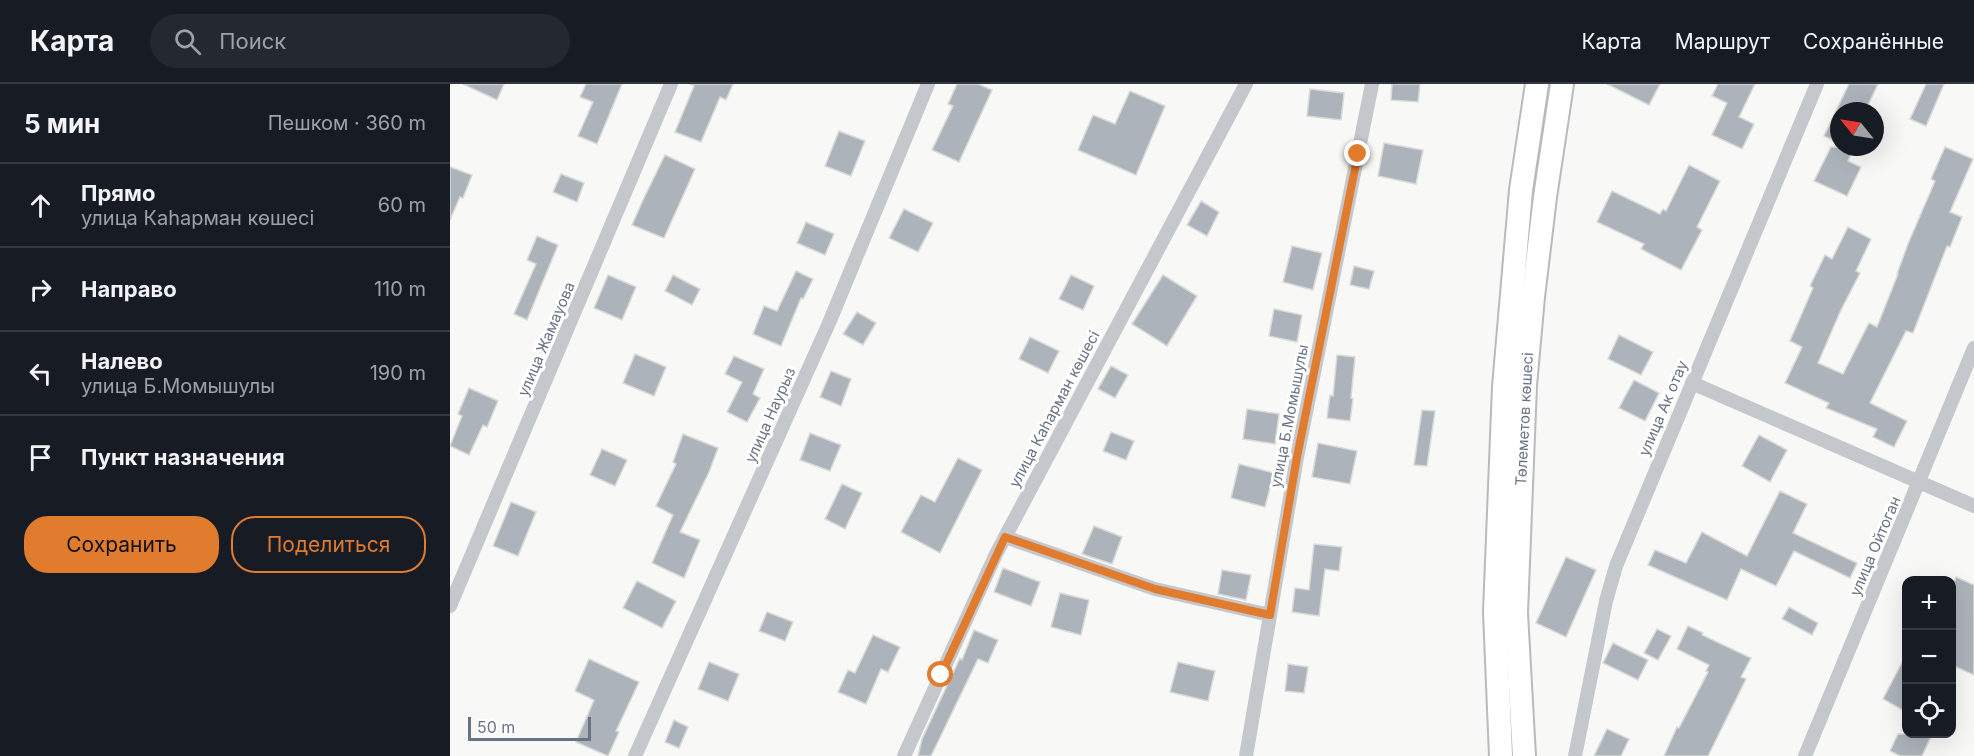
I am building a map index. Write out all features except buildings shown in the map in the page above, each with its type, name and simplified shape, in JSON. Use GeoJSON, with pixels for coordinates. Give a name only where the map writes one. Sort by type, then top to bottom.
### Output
{"type":"FeatureCollection","features":[{"type":"Feature","properties":{"kind":"main road","name":"Төлеметов көшесі"},"geometry":{"type":"LineString","coordinates":[[1501,756],[1495,612],[1504,387],[1521,190],[1537,84]]}},
{"type":"Feature","properties":{"kind":"main road","name":"Төлеметов көшесі"},"geometry":{"type":"LineString","coordinates":[[1524,756],[1516,613],[1525,385],[1537,263],[1562,84]]}},
{"type":"Feature","properties":{"kind":"street","name":"улица Жамауова"},"geometry":{"type":"LineString","coordinates":[[450,606],[671,84]]}},
{"type":"Feature","properties":{"kind":"street","name":"улица Наурыз"},"geometry":{"type":"LineString","coordinates":[[635,756],[829,323],[927,84]]}},
{"type":"Feature","properties":{"kind":"street","name":"улица Каһарман көшесі"},"geometry":{"type":"LineString","coordinates":[[904,756],[1005,537],[1246,84]]}},
{"type":"Feature","properties":{"kind":"street","name":"улица Б.Момышулы"},"geometry":{"type":"LineString","coordinates":[[1246,756],[1297,457],[1372,84]]}},
{"type":"Feature","properties":{"kind":"street","name":"улица Ак отау"},"geometry":{"type":"LineString","coordinates":[[1575,756],[1606,601],[1616,566],[1817,84]]}},
{"type":"Feature","properties":{"kind":"street","name":"улица Ойтоган"},"geometry":{"type":"LineString","coordinates":[[1805,756],[1974,348]]}},
{"type":"Feature","properties":{"kind":"street"},"geometry":{"type":"LineString","coordinates":[[1692,383],[1974,506]]}},
{"type":"Feature","properties":{"kind":"street"},"geometry":{"type":"LineString","coordinates":[[1005,537],[1155,589],[1270,615]]}},
{"type":"Feature","properties":{"kind":"route"},"geometry":{"type":"LineString","coordinates":[[941,675],[1005,537],[1155,589],[1270,615],[1297,457],[1358,154]]}}]}
